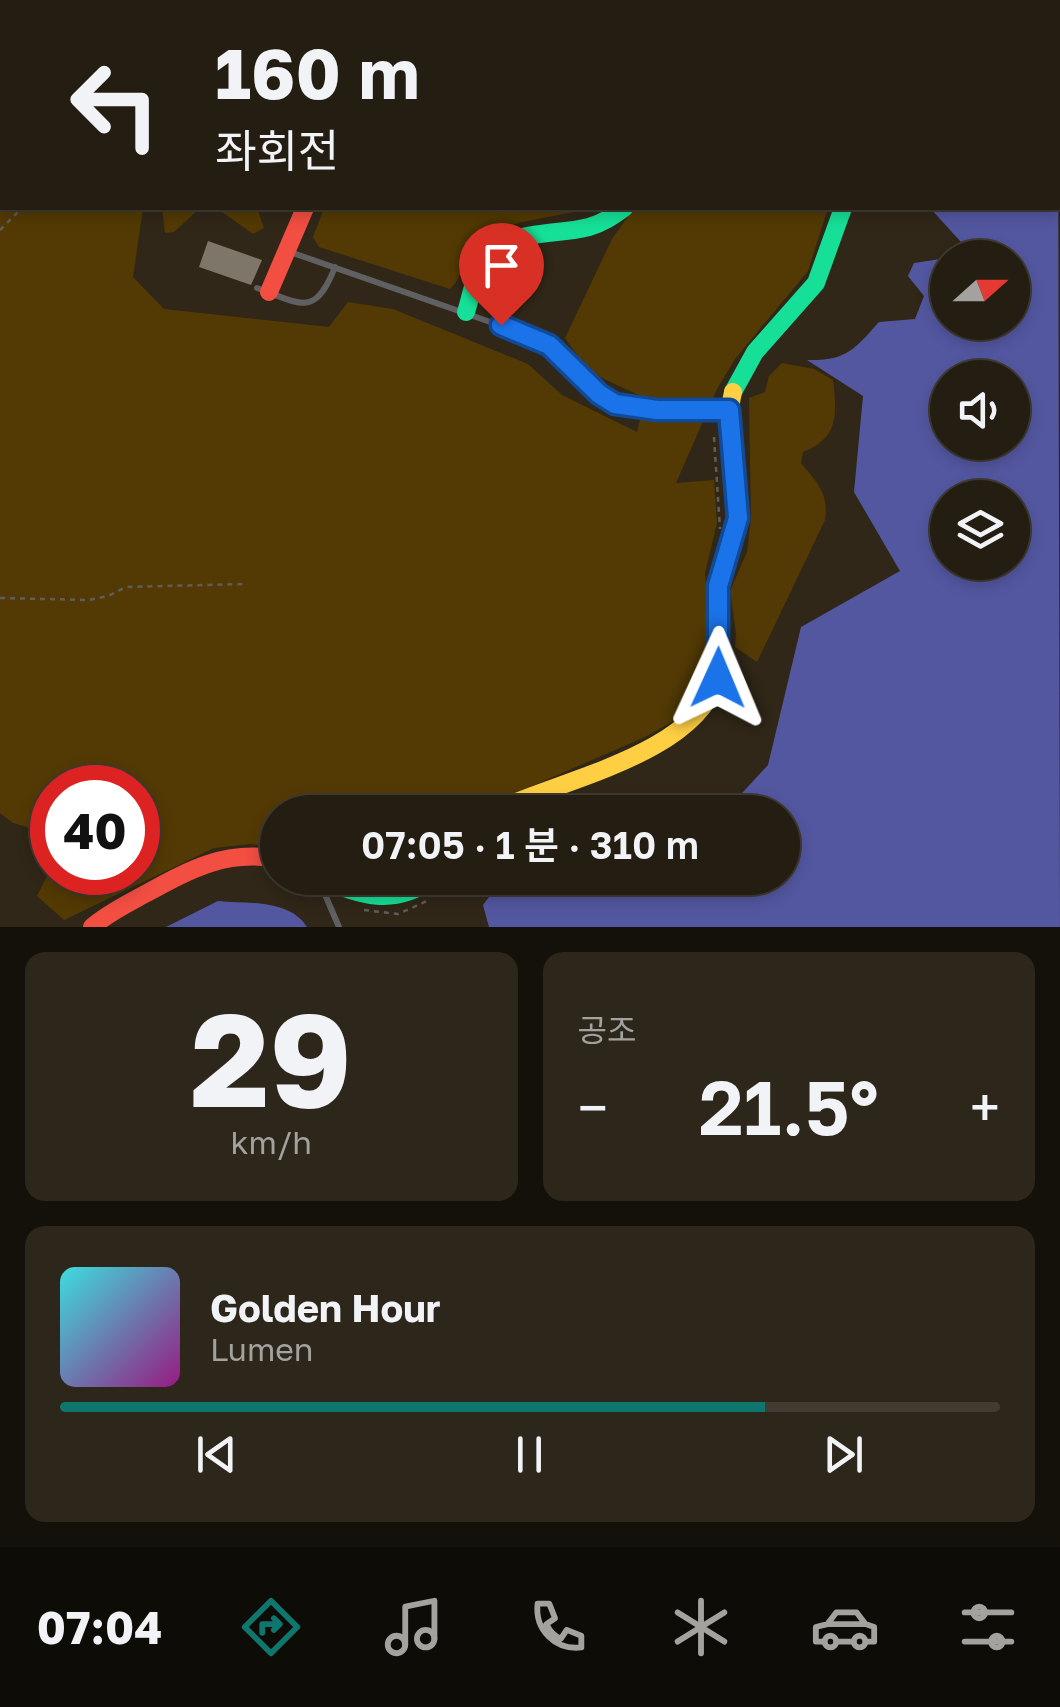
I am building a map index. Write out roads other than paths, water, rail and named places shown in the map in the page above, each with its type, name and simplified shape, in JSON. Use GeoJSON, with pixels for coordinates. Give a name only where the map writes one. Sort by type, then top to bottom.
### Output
{"type":"FeatureCollection","features":[{"type":"Feature","properties":{"kind":"street"},"geometry":{"type":"LineString","coordinates":[[263,290],[288,252],[304,210]]}},
{"type":"Feature","properties":{"kind":"street"},"geometry":{"type":"LineString","coordinates":[[466,312],[481,266],[501,244],[518,238],[584,230],[610,220],[622,210]]}},
{"type":"Feature","properties":{"kind":"street"},"geometry":{"type":"LineString","coordinates":[[533,795],[668,737],[694,718],[712,694],[720,663],[718,586],[738,518],[723,410],[754,352],[799,306],[818,280],[841,210]]}},
{"type":"Feature","properties":{"kind":"street"},"geometry":{"type":"LineString","coordinates":[[92,927],[108,914],[208,860],[260,855]]}},
{"type":"Feature","properties":{"kind":"street"},"geometry":{"type":"LineString","coordinates":[[360,895],[401,895]]}},
{"type":"Feature","properties":{"kind":"lane"},"geometry":{"type":"LineString","coordinates":[[288,252],[466,312],[549,345],[599,394],[615,404],[657,410],[723,410]]}},
{"type":"Feature","properties":{"kind":"lane"},"geometry":{"type":"LineString","coordinates":[[263,290],[299,302],[314,301],[325,291],[335,266]]}},
{"type":"Feature","properties":{"kind":"lane"},"geometry":{"type":"LineString","coordinates":[[325,895],[339,927]]}},
{"type":"Feature","properties":{"kind":"water"},"geometry":{"type":"Polygon","coordinates":[[[932,210],[1058,210],[1060,927],[489,927],[483,905],[490,895],[800,895],[800,795],[740,795],[768,765],[801,627],[900,571],[854,492],[863,396],[807,360],[848,352],[879,322],[915,319],[924,296],[908,276],[914,263],[930,261],[930,340],[1030,340],[1030,240],[959,240],[932,210]]]}},
{"type":"Feature","properties":{"kind":"water"},"geometry":{"type":"Polygon","coordinates":[[[218,901],[279,907],[307,927],[166,927],[218,901]]]}}]}
